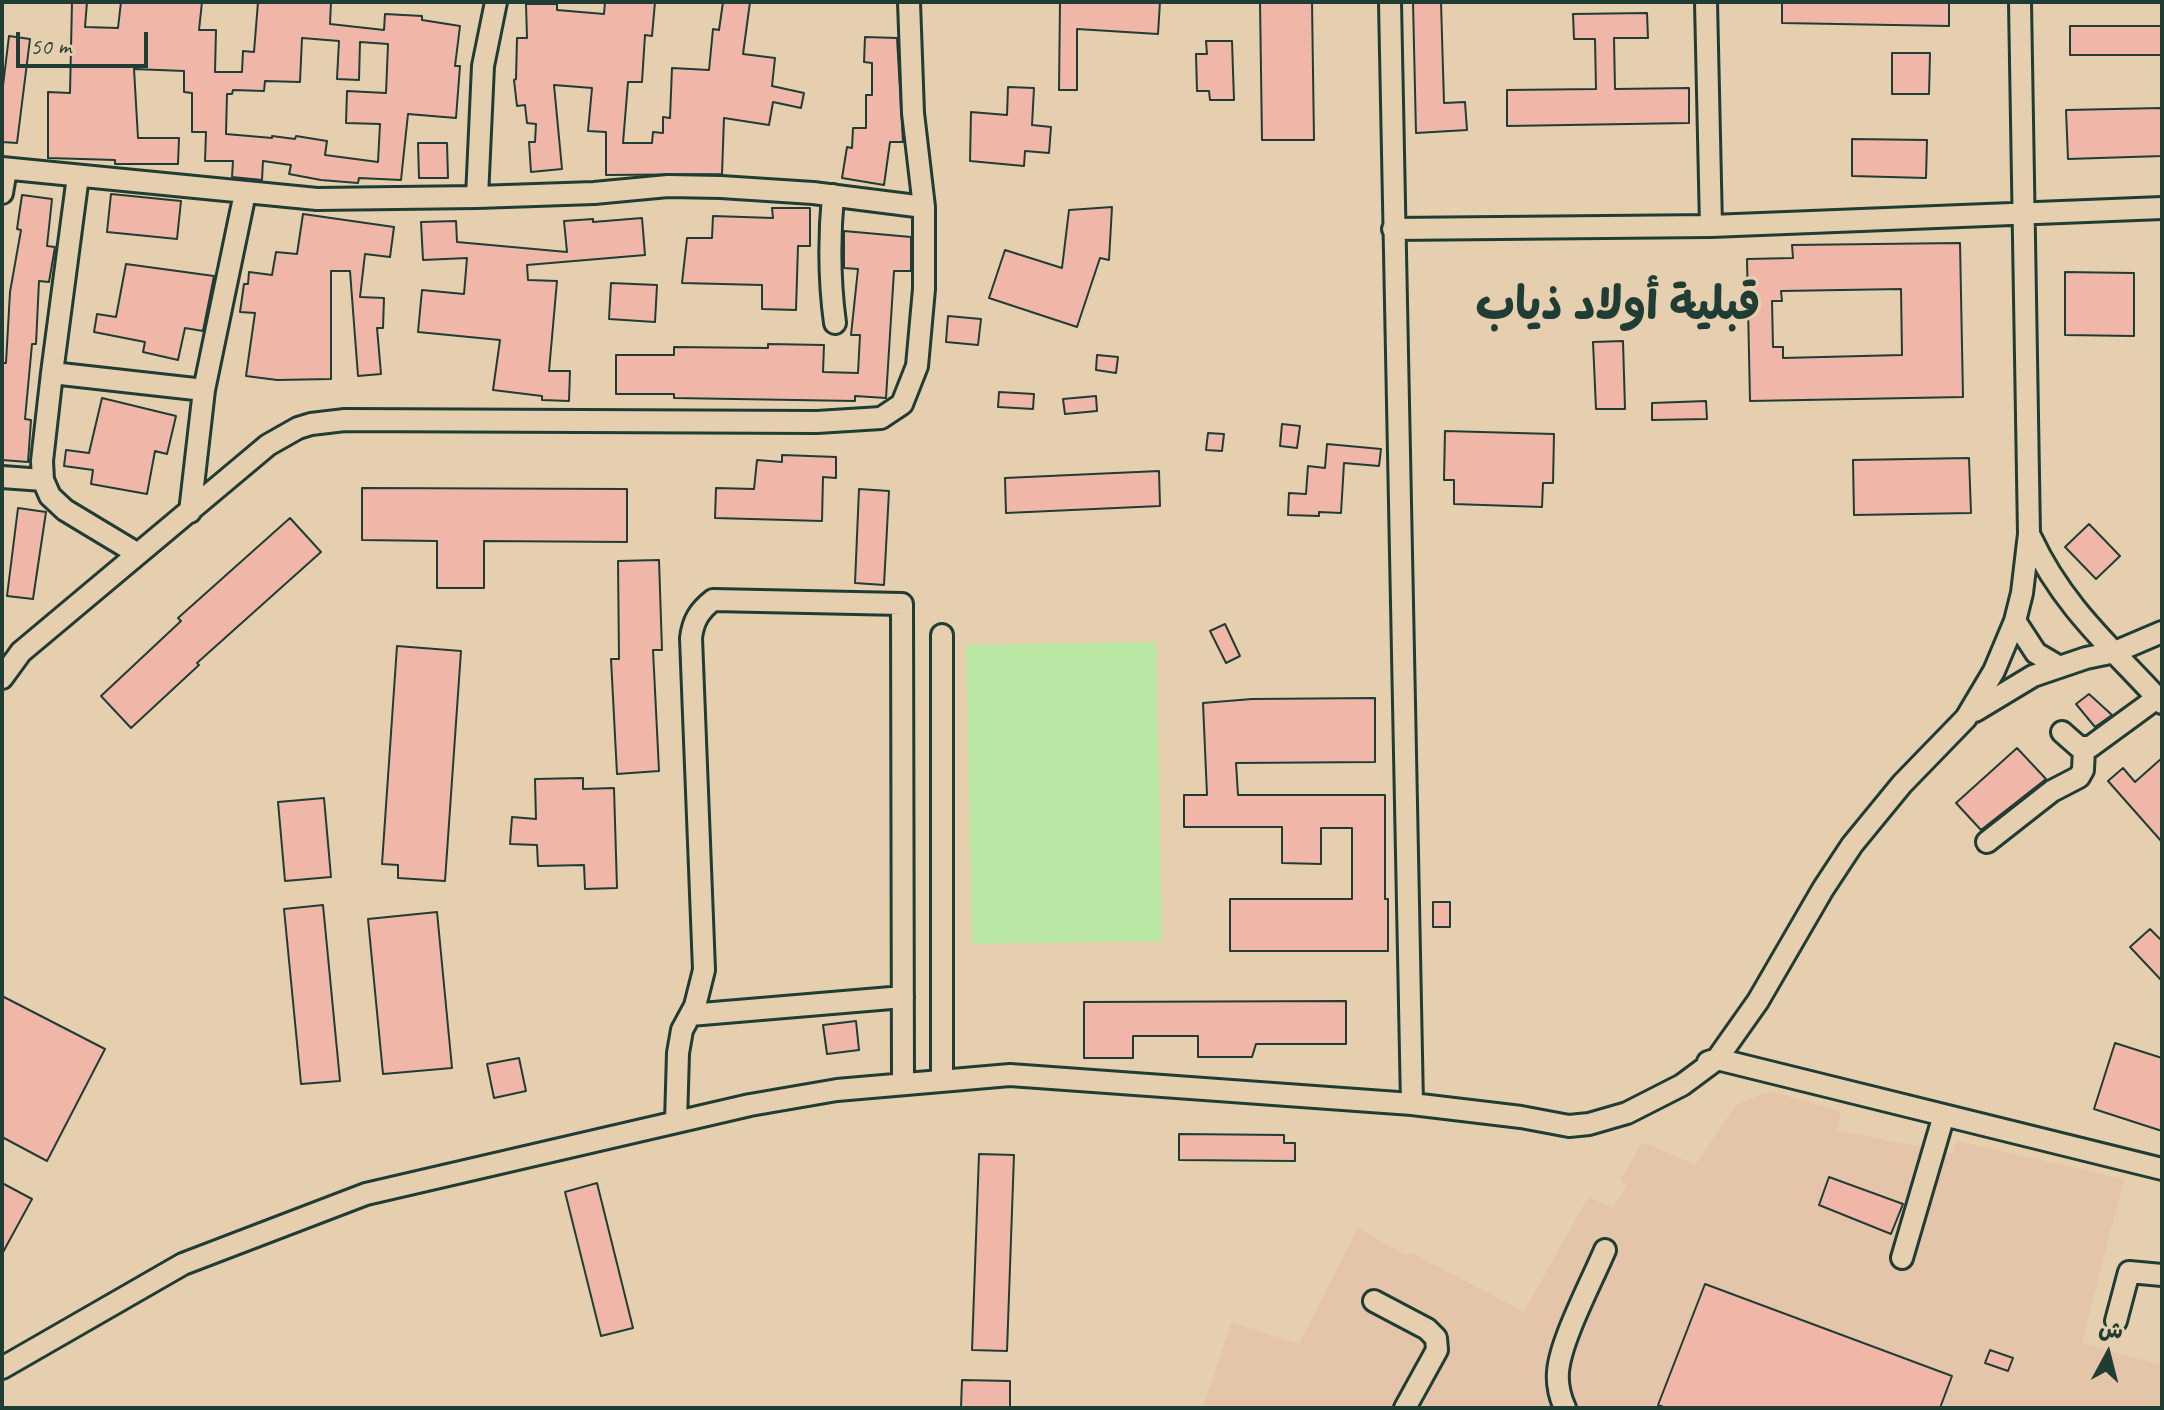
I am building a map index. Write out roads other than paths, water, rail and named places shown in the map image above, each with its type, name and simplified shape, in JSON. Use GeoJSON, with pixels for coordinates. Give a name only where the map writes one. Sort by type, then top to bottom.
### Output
{"type":"FeatureCollection","features":[{"type":"Feature","properties":{"kind":"street"},"geometry":{"type":"LineString","coordinates":[[477,197],[483,66],[496,2]]}},
{"type":"Feature","properties":{"kind":"street"},"geometry":{"type":"LineString","coordinates":[[2,678],[21,652],[268,445],[285,434],[311,424],[345,420],[486,419],[650,423],[802,422],[881,418],[902,404],[917,366],[924,289],[924,207],[913,113],[909,2]]}},
{"type":"Feature","properties":{"kind":"street"},"geometry":{"type":"LineString","coordinates":[[1390,2],[1412,1104]]}},
{"type":"Feature","properties":{"kind":"street"},"geometry":{"type":"LineString","coordinates":[[1706,2],[1711,226]]}},
{"type":"Feature","properties":{"kind":"street"},"geometry":{"type":"LineString","coordinates":[[1966,718],[1994,671],[2015,621],[2022,593],[2029,534],[2020,2]]}},
{"type":"Feature","properties":{"kind":"street"},"geometry":{"type":"LineString","coordinates":[[2,193],[4,169],[317,199],[594,193],[668,186],[833,195],[924,207]]}},
{"type":"Feature","properties":{"kind":"street"},"geometry":{"type":"LineString","coordinates":[[78,176],[52,373],[42,461],[43,480],[50,496],[65,510],[138,554]]}},
{"type":"Feature","properties":{"kind":"street"},"geometry":{"type":"LineString","coordinates":[[190,512],[204,390],[245,193]]}},
{"type":"Feature","properties":{"kind":"street"},"geometry":{"type":"LineString","coordinates":[[833,195],[828,245],[829,283],[835,323]]}},
{"type":"Feature","properties":{"kind":"street"},"geometry":{"type":"LineString","coordinates":[[1393,229],[1711,226],[2162,208]]}},
{"type":"Feature","properties":{"kind":"street"},"geometry":{"type":"LineString","coordinates":[[52,373],[204,390]]}},
{"type":"Feature","properties":{"kind":"street"},"geometry":{"type":"LineString","coordinates":[[2,477],[43,480]]}},
{"type":"Feature","properties":{"kind":"street"},"geometry":{"type":"LineString","coordinates":[[2029,534],[2042,561],[2074,610],[2160,700],[2095,744],[2084,748],[2074,744],[2062,732]]}},
{"type":"Feature","properties":{"kind":"street"},"geometry":{"type":"LineString","coordinates":[[676,1122],[678,1053],[682,1030],[704,970],[691,638],[693,624],[701,610],[713,600],[902,604],[903,1084]]}},
{"type":"Feature","properties":{"kind":"street"},"geometry":{"type":"LineString","coordinates":[[2015,621],[2036,653],[2058,666]]}},
{"type":"Feature","properties":{"kind":"street"},"geometry":{"type":"LineString","coordinates":[[2,1368],[183,1264],[366,1194],[750,1105],[837,1090],[1010,1075],[1412,1104],[1569,1126],[1608,1119],[1675,1090],[1717,1059],[1758,1001],[1852,845],[1902,784],[1966,718],[2010,688],[2058,666],[2115,652],[2162,632]]}},
{"type":"Feature","properties":{"kind":"street"},"geometry":{"type":"LineString","coordinates":[[942,635],[942,1079]]}},
{"type":"Feature","properties":{"kind":"street"},"geometry":{"type":"LineString","coordinates":[[1987,842],[2052,791],[2079,777],[2083,770],[2084,748]]}},
{"type":"Feature","properties":{"kind":"street"},"geometry":{"type":"LineString","coordinates":[[690,1015],[903,997]]}},
{"type":"Feature","properties":{"kind":"street"},"geometry":{"type":"LineString","coordinates":[[1717,1059],[2162,1169]]}},
{"type":"Feature","properties":{"kind":"street"},"geometry":{"type":"LineString","coordinates":[[1902,1258],[1944,1115]]}},
{"type":"Feature","properties":{"kind":"street"},"geometry":{"type":"LineString","coordinates":[[1565,1408],[1557,1373],[1562,1352],[1605,1250]]}},
{"type":"Feature","properties":{"kind":"street"},"geometry":{"type":"LineString","coordinates":[[2116,1321],[2129,1272],[2162,1275]]}},
{"type":"Feature","properties":{"kind":"street"},"geometry":{"type":"LineString","coordinates":[[1374,1301],[1427,1329],[1436,1338],[1437,1350],[1405,1408]]}},
{"type":"Feature","properties":{"kind":"district","name":"قبلية أولاد ذياب"},"geometry":{"type":"Point","coordinates":[1618,307]}}]}
